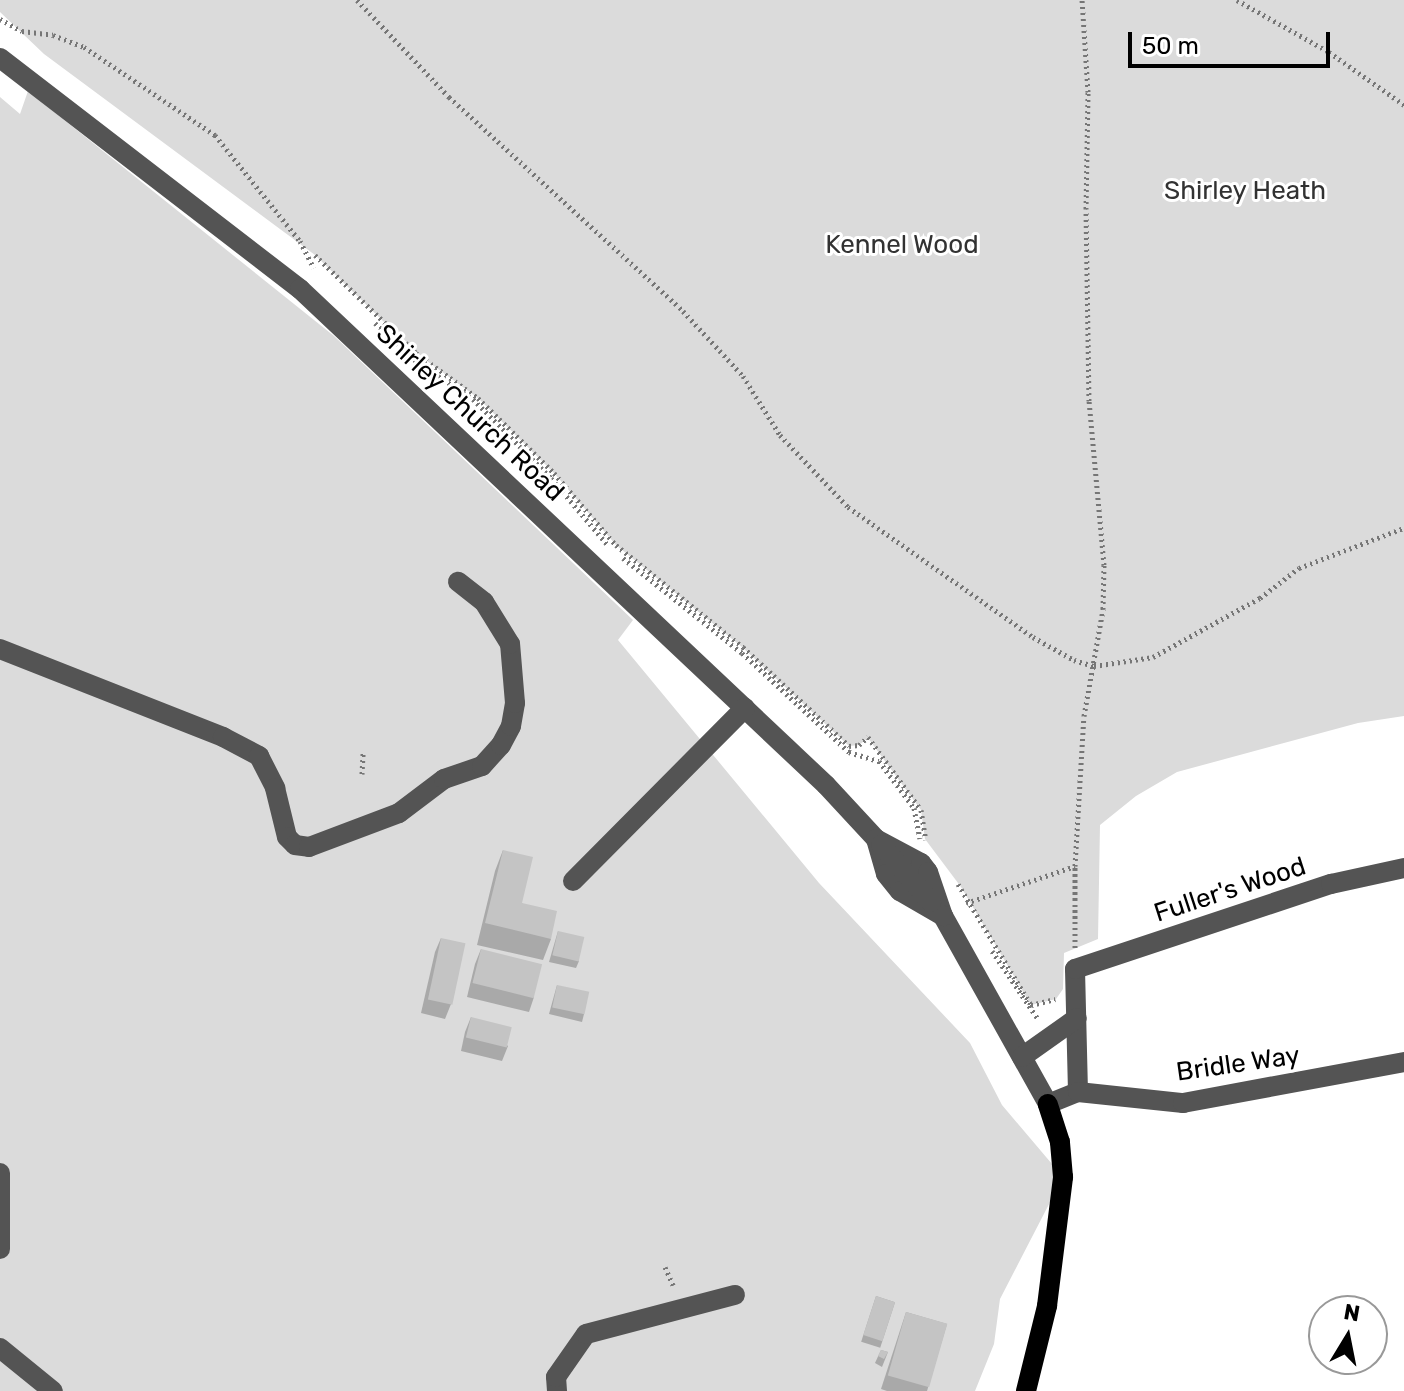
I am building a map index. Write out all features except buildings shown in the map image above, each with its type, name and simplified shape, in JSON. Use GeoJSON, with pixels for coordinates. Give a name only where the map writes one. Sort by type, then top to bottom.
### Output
{"type":"FeatureCollection","features":[{"type":"Feature","properties":{"kind":"main road"},"geometry":{"type":"LineString","coordinates":[[1026,1391],[1047,1306],[1063,1177],[1060,1142],[1048,1104]]}},
{"type":"Feature","properties":{"kind":"street","name":"Shirley Church Road"},"geometry":{"type":"LineString","coordinates":[[0,58],[300,289],[826,785],[876,839],[921,863],[1048,1104]]}},
{"type":"Feature","properties":{"kind":"street"},"geometry":{"type":"LineString","coordinates":[[0,649],[223,737],[259,756],[275,788],[287,837],[295,845],[309,847],[399,813],[444,779],[482,766],[501,745],[511,726],[515,703],[510,644],[484,602],[458,582]]}},
{"type":"Feature","properties":{"kind":"street"},"geometry":{"type":"LineString","coordinates":[[573,881],[745,708]]}},
{"type":"Feature","properties":{"kind":"street","name":"Shirley Church Road"},"geometry":{"type":"LineString","coordinates":[[876,839],[886,874],[900,891],[949,913]]}},
{"type":"Feature","properties":{"kind":"street","name":"Fuller's Wood"},"geometry":{"type":"LineString","coordinates":[[1071,957],[1331,884],[1404,868]]}},
{"type":"Feature","properties":{"kind":"street"},"geometry":{"type":"LineString","coordinates":[[1048,1104],[1078,1092],[1077,1018],[1071,957]]}},
{"type":"Feature","properties":{"kind":"street"},"geometry":{"type":"LineString","coordinates":[[1022,1057],[1077,1018]]}},
{"type":"Feature","properties":{"kind":"street","name":"Bridle Way"},"geometry":{"type":"LineString","coordinates":[[1078,1092],[1183,1103],[1404,1062]]}},
{"type":"Feature","properties":{"kind":"street"},"geometry":{"type":"LineString","coordinates":[[0,1173],[0,1249]]}},
{"type":"Feature","properties":{"kind":"street"},"geometry":{"type":"LineString","coordinates":[[557,1391],[556,1377],[586,1334],[735,1295]]}},
{"type":"Feature","properties":{"kind":"street"},"geometry":{"type":"LineString","coordinates":[[0,1348],[53,1391]]}},
{"type":"Feature","properties":{"kind":"path"},"geometry":{"type":"LineString","coordinates":[[357,0],[449,97],[683,311],[743,376],[780,435],[848,507],[1033,637],[1074,660],[1094,666],[1153,657],[1260,598],[1299,568],[1404,528]]}},
{"type":"Feature","properties":{"kind":"path"},"geometry":{"type":"LineString","coordinates":[[1071,957],[1084,716],[1103,609],[1104,565],[1089,401],[1088,92],[1082,0]]}},
{"type":"Feature","properties":{"kind":"path"},"geometry":{"type":"LineString","coordinates":[[1237,0],[1329,52],[1404,105]]}},
{"type":"Feature","properties":{"kind":"path"},"geometry":{"type":"LineString","coordinates":[[0,19],[22,31],[53,35],[84,47],[215,135],[300,241],[310,265],[321,275]]}},
{"type":"Feature","properties":{"kind":"path"},"geometry":{"type":"LineString","coordinates":[[315,255],[416,353],[478,398],[554,473],[616,545],[743,647],[849,746],[859,745],[868,737],[921,810],[925,839],[932,852],[920,840],[914,808],[879,761],[849,752],[742,653],[613,550],[551,478],[473,399],[418,363],[353,304]]}},
{"type":"Feature","properties":{"kind":"path"},"geometry":{"type":"LineString","coordinates":[[362,774],[363,753]]}},
{"type":"Feature","properties":{"kind":"path"},"geometry":{"type":"LineString","coordinates":[[949,913],[966,903],[1075,866]]}},
{"type":"Feature","properties":{"kind":"path"},"geometry":{"type":"LineString","coordinates":[[950,877],[1029,1008],[1052,1036]]}},
{"type":"Feature","properties":{"kind":"path"},"geometry":{"type":"LineString","coordinates":[[966,903],[1031,1005],[1056,999],[1063,989]]}},
{"type":"Feature","properties":{"kind":"path"},"geometry":{"type":"LineString","coordinates":[[665,1267],[673,1285]]}},
{"type":"Feature","properties":{"kind":"green space"},"geometry":{"type":"Polygon","coordinates":[[[0,0],[1404,0],[1404,716],[1358,723],[1177,772],[1136,796],[1100,825],[1098,939],[1064,953],[1063,989],[1056,999],[1031,1005],[961,887],[925,839],[921,810],[868,738],[859,745],[849,746],[742,647],[616,545],[554,473],[478,398],[416,353],[315,255],[44,54],[0,12],[0,0]]]}},
{"type":"Feature","properties":{"kind":"green space"},"geometry":{"type":"Polygon","coordinates":[[[28,91],[334,336],[633,620],[618,640],[819,883],[970,1043],[1002,1105],[1063,1177],[1000,1299],[994,1344],[975,1391],[0,1391],[0,97],[20,114],[28,91]]]}},
{"type":"Feature","properties":{"kind":"park label","name":"Shirley Heath"},"geometry":{"type":"Point","coordinates":[1245,191]}},
{"type":"Feature","properties":{"kind":"park label","name":"Kennel Wood"},"geometry":{"type":"Point","coordinates":[902,245]}}]}
